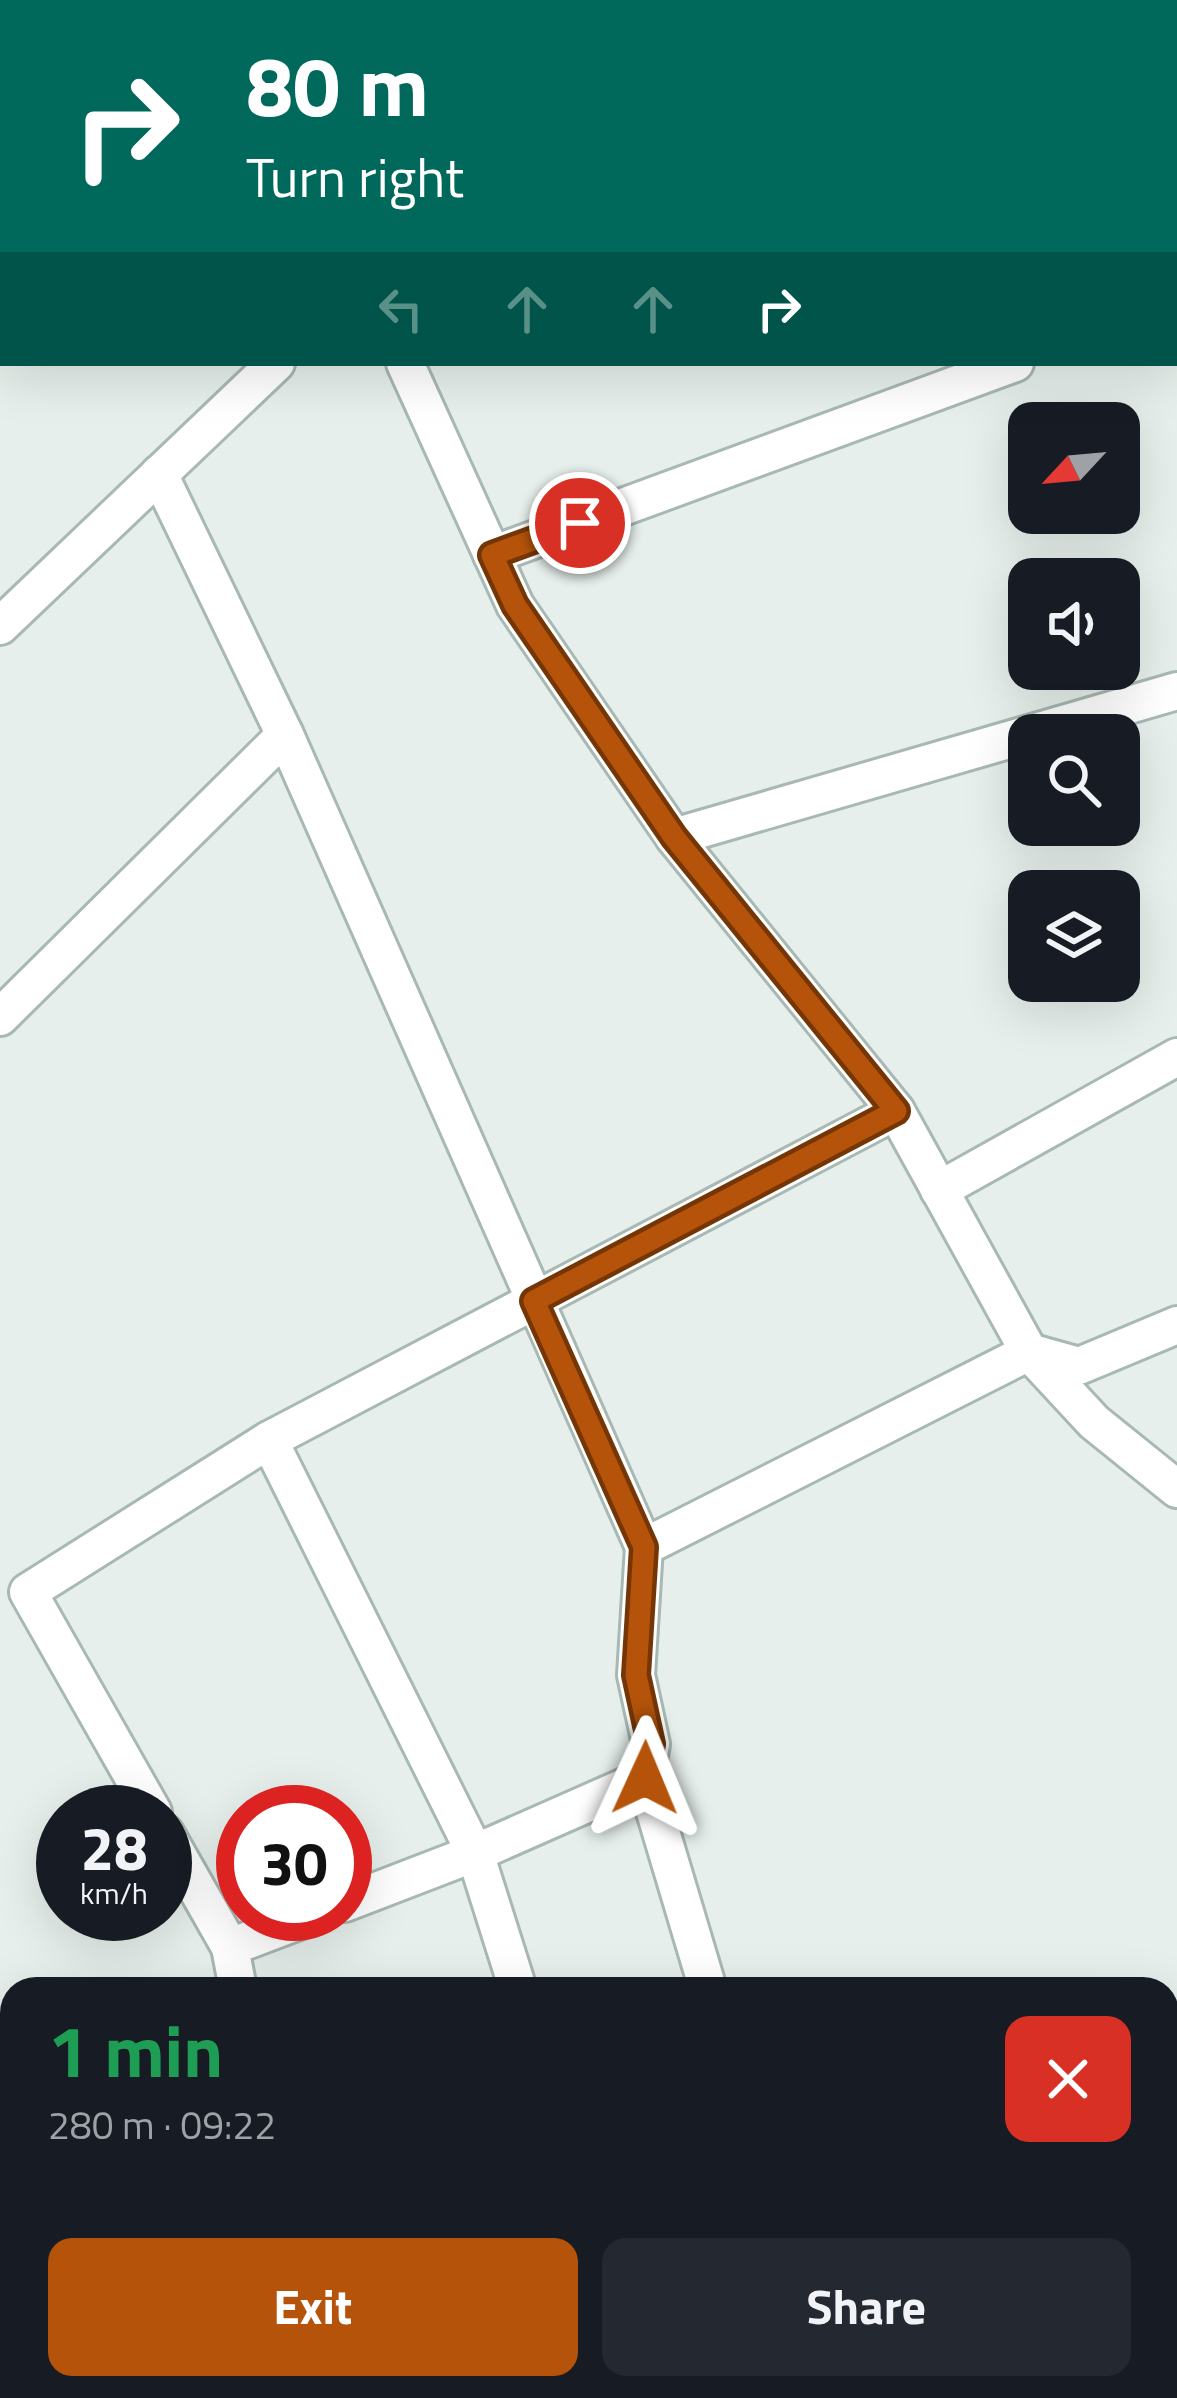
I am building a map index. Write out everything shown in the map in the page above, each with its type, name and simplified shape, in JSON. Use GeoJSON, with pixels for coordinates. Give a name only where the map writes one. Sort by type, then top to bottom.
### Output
{"type":"FeatureCollection","features":[{"type":"Feature","properties":{"kind":"street"},"geometry":{"type":"LineString","coordinates":[[0,626],[273,366]]}},
{"type":"Feature","properties":{"kind":"street"},"geometry":{"type":"LineString","coordinates":[[405,366],[515,605],[674,837],[896,1111],[1029,1352],[1094,1422],[1177,1490]]}},
{"type":"Feature","properties":{"kind":"street"},"geometry":{"type":"LineString","coordinates":[[492,555],[1007,366]]}},
{"type":"Feature","properties":{"kind":"street"},"geometry":{"type":"LineString","coordinates":[[158,474],[285,735],[644,1547],[636,1675],[651,1744],[645,1778],[704,1977]]}},
{"type":"Feature","properties":{"kind":"street"},"geometry":{"type":"LineString","coordinates":[[674,837],[1177,692]]}},
{"type":"Feature","properties":{"kind":"street"},"geometry":{"type":"LineString","coordinates":[[0,1017],[285,735]]}},
{"type":"Feature","properties":{"kind":"street"},"geometry":{"type":"LineString","coordinates":[[939,1190],[1177,1057]]}},
{"type":"Feature","properties":{"kind":"street"},"geometry":{"type":"LineString","coordinates":[[135,1785],[14,1599],[269,1440],[896,1111]]}},
{"type":"Feature","properties":{"kind":"street"},"geometry":{"type":"LineString","coordinates":[[644,1547],[1029,1352],[1079,1366],[1177,1324]]}},
{"type":"Feature","properties":{"kind":"street"},"geometry":{"type":"LineString","coordinates":[[269,1440],[476,1853],[514,1977]]}},
{"type":"Feature","properties":{"kind":"street"},"geometry":{"type":"LineString","coordinates":[[372,1893],[476,1853],[645,1778]]}},
{"type":"Feature","properties":{"kind":"street"},"geometry":{"type":"LineString","coordinates":[[192,1880],[230,1947],[236,1977]]}},
{"type":"Feature","properties":{"kind":"street"},"geometry":{"type":"LineString","coordinates":[[230,1947],[246,1941]]}},
{"type":"Feature","properties":{"kind":"route"},"geometry":{"type":"LineString","coordinates":[[580,523],[492,555],[515,605],[674,837],[896,1111],[534,1301],[644,1547],[636,1675],[651,1744],[645,1778]]}}]}
